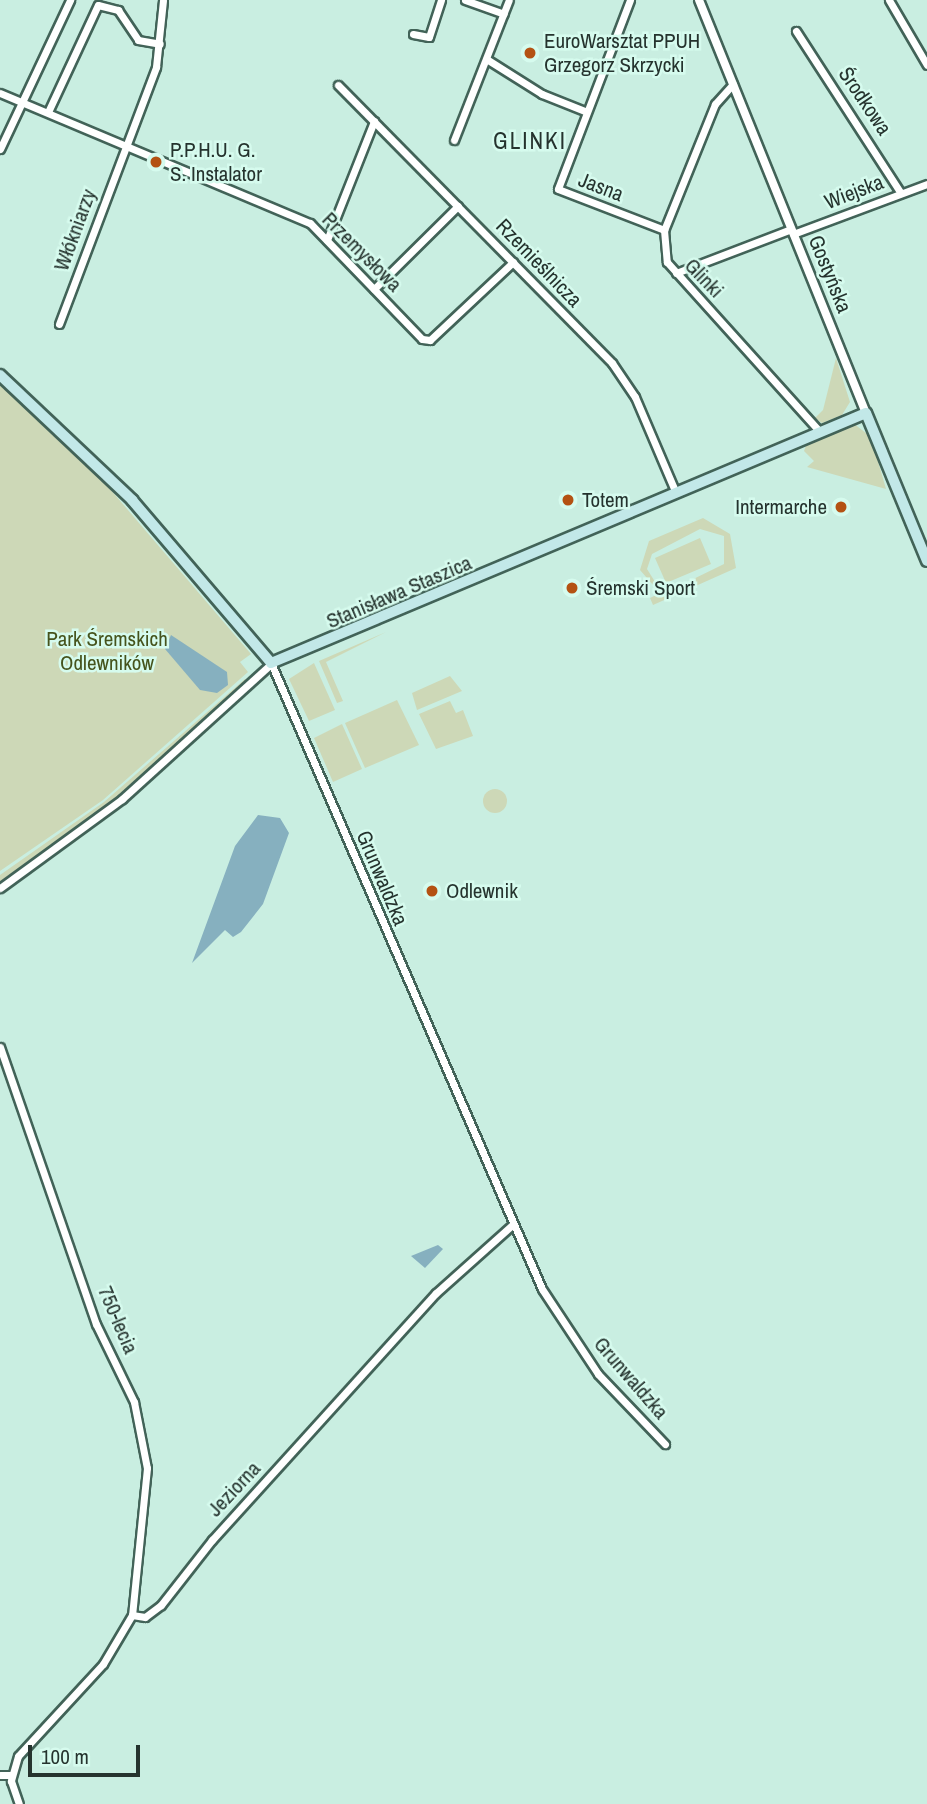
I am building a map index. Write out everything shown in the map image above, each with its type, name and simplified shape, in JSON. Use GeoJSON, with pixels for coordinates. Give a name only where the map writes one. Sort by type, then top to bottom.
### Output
{"type":"FeatureCollection","features":[{"type":"Feature","properties":{"kind":"main road","name":"Grunwaldzka"},"geometry":{"type":"LineString","coordinates":[[0,374],[132,500],[271,663]]}},
{"type":"Feature","properties":{"kind":"main road","name":"Stanisława Staszica"},"geometry":{"type":"LineString","coordinates":[[271,663],[866,413]]}},
{"type":"Feature","properties":{"kind":"main road","name":"Gostyńska"},"geometry":{"type":"LineString","coordinates":[[866,413],[927,561]]}},
{"type":"Feature","properties":{"kind":"street"},"geometry":{"type":"LineString","coordinates":[[0,149],[70,0]]}},
{"type":"Feature","properties":{"kind":"street","name":"Włókniarzy"},"geometry":{"type":"LineString","coordinates":[[59,324],[160,44],[163,0]]}},
{"type":"Feature","properties":{"kind":"street"},"geometry":{"type":"LineString","coordinates":[[413,34],[429,37],[441,0]]}},
{"type":"Feature","properties":{"kind":"street"},"geometry":{"type":"LineString","coordinates":[[465,0],[504,14]]}},
{"type":"Feature","properties":{"kind":"street"},"geometry":{"type":"LineString","coordinates":[[454,140],[488,60],[509,0]]}},
{"type":"Feature","properties":{"kind":"street","name":"Jasna"},"geometry":{"type":"LineString","coordinates":[[630,0],[558,189],[664,230]]}},
{"type":"Feature","properties":{"kind":"street","name":"Gostyńska"},"geometry":{"type":"LineString","coordinates":[[699,0],[866,413]]}},
{"type":"Feature","properties":{"kind":"street"},"geometry":{"type":"LineString","coordinates":[[889,0],[927,65]]}},
{"type":"Feature","properties":{"kind":"street"},"geometry":{"type":"LineString","coordinates":[[48,112],[95,7],[118,10],[132,35],[160,44]]}},
{"type":"Feature","properties":{"kind":"street","name":"Środkowa"},"geometry":{"type":"LineString","coordinates":[[796,31],[901,193]]}},
{"type":"Feature","properties":{"kind":"street"},"geometry":{"type":"LineString","coordinates":[[488,60],[542,94],[587,112]]}},
{"type":"Feature","properties":{"kind":"street","name":"Glinki"},"geometry":{"type":"LineString","coordinates":[[733,84],[715,104],[664,230],[667,262],[820,432]]}},
{"type":"Feature","properties":{"kind":"street","name":"Rzemieślnicza"},"geometry":{"type":"LineString","coordinates":[[338,85],[624,379],[676,493]]}},
{"type":"Feature","properties":{"kind":"street","name":"Przemysłowa"},"geometry":{"type":"LineString","coordinates":[[0,93],[124,148],[285,209],[327,240],[417,335],[430,340],[513,262]]}},
{"type":"Feature","properties":{"kind":"street"},"geometry":{"type":"LineString","coordinates":[[327,240],[374,121]]}},
{"type":"Feature","properties":{"kind":"street","name":"Wiejska"},"geometry":{"type":"LineString","coordinates":[[676,274],[927,184]]}},
{"type":"Feature","properties":{"kind":"street"},"geometry":{"type":"LineString","coordinates":[[374,289],[458,206]]}},
{"type":"Feature","properties":{"kind":"street","name":"Stanisława Staszica"},"geometry":{"type":"LineString","coordinates":[[0,888],[122,799],[271,663]]}},
{"type":"Feature","properties":{"kind":"street","name":"Grunwaldzka"},"geometry":{"type":"LineString","coordinates":[[271,663],[511,1226],[588,1361],[665,1444]]}},
{"type":"Feature","properties":{"kind":"street","name":"750-lecia"},"geometry":{"type":"LineString","coordinates":[[0,1047],[93,1317],[141,1424],[147,1495],[132,1615]]}},
{"type":"Feature","properties":{"kind":"street","name":"Jeziorna"},"geometry":{"type":"LineString","coordinates":[[132,1615],[145,1617],[161,1605],[212,1540],[436,1293],[511,1226]]}},
{"type":"Feature","properties":{"kind":"street"},"geometry":{"type":"LineString","coordinates":[[19,1804],[12,1775],[20,1753],[109,1657],[132,1615]]}},
{"type":"Feature","properties":{"kind":"street"},"geometry":{"type":"LineString","coordinates":[[0,1775],[12,1775]]}},
{"type":"Feature","properties":{"kind":"green space"},"geometry":{"type":"Polygon","coordinates":[[[836,358],[850,402],[842,415],[822,423],[815,418],[823,410],[836,358]]]}},
{"type":"Feature","properties":{"kind":"green space","name":"Park Śremskich Odlewników"},"geometry":{"type":"Polygon","coordinates":[[[0,383],[92,468],[251,654],[240,662],[248,672],[103,800],[0,871],[0,383]]]}},
{"type":"Feature","properties":{"kind":"green space"},"geometry":{"type":"Polygon","coordinates":[[[853,423],[871,437],[886,489],[807,467],[814,461],[804,451],[807,443],[853,423]]]}},
{"type":"Feature","properties":{"kind":"green space"},"geometry":{"type":"Polygon","coordinates":[[[703,518],[730,534],[736,568],[653,605],[650,598],[660,593],[640,570],[649,541],[703,518]],[[700,529],[652,554],[647,569],[657,585],[673,589],[724,564],[724,536],[700,529]]]}},
{"type":"Feature","properties":{"kind":"green space"},"geometry":{"type":"Polygon","coordinates":[[[700,538],[711,564],[666,583],[655,558],[700,538]]]}},
{"type":"Feature","properties":{"kind":"green space"},"geometry":{"type":"Polygon","coordinates":[[[386,632],[326,662],[343,701],[337,703],[319,661],[386,632]]]}},
{"type":"Feature","properties":{"kind":"green space"},"geometry":{"type":"Polygon","coordinates":[[[314,663],[335,710],[309,721],[289,679],[314,663]]]}},
{"type":"Feature","properties":{"kind":"green space"},"geometry":{"type":"Polygon","coordinates":[[[450,676],[462,691],[417,710],[412,693],[450,676]]]}},
{"type":"Feature","properties":{"kind":"green space"},"geometry":{"type":"Polygon","coordinates":[[[245,679],[248,683],[111,802],[0,882],[0,875],[104,802],[245,679]]]}},
{"type":"Feature","properties":{"kind":"green space"},"geometry":{"type":"Polygon","coordinates":[[[397,700],[419,745],[365,768],[345,723],[397,700]]]}},
{"type":"Feature","properties":{"kind":"green space"},"geometry":{"type":"Polygon","coordinates":[[[450,701],[456,713],[463,710],[473,736],[436,749],[419,714],[450,701]]]}},
{"type":"Feature","properties":{"kind":"green space"},"geometry":{"type":"Polygon","coordinates":[[[342,724],[362,769],[333,782],[314,738],[342,724]]]}},
{"type":"Feature","properties":{"kind":"green space"},"geometry":{"type":"Polygon","coordinates":[[[495,789],[504,792],[507,801],[504,810],[495,813],[486,810],[483,801],[486,792],[495,789]]]}},
{"type":"Feature","properties":{"kind":"water"},"geometry":{"type":"Polygon","coordinates":[[[171,635],[227,672],[228,685],[217,693],[200,690],[165,649],[171,635]]]}},
{"type":"Feature","properties":{"kind":"water"},"geometry":{"type":"Polygon","coordinates":[[[258,815],[280,818],[289,833],[263,904],[241,932],[233,937],[225,930],[192,963],[235,846],[258,815]]]}},
{"type":"Feature","properties":{"kind":"water"},"geometry":{"type":"Polygon","coordinates":[[[438,1245],[443,1249],[425,1268],[411,1256],[438,1245]]]}},
{"type":"Feature","properties":{"kind":"place","name":"EuroWarsztat PPUH Grzegorz Skrzycki"},"geometry":{"type":"Point","coordinates":[530,53]}},
{"type":"Feature","properties":{"kind":"place","name":"P.P.H.U. G. S. Instalator"},"geometry":{"type":"Point","coordinates":[156,162]}},
{"type":"Feature","properties":{"kind":"place","name":"Totem"},"geometry":{"type":"Point","coordinates":[568,500]}},
{"type":"Feature","properties":{"kind":"place","name":"Intermarche"},"geometry":{"type":"Point","coordinates":[841,507]}},
{"type":"Feature","properties":{"kind":"place","name":"Śremski Sport"},"geometry":{"type":"Point","coordinates":[572,588]}},
{"type":"Feature","properties":{"kind":"place","name":"Odlewnik"},"geometry":{"type":"Point","coordinates":[432,891]}},
{"type":"Feature","properties":{"kind":"district","name":"GLINKI"},"geometry":{"type":"Point","coordinates":[530,141]}}]}
